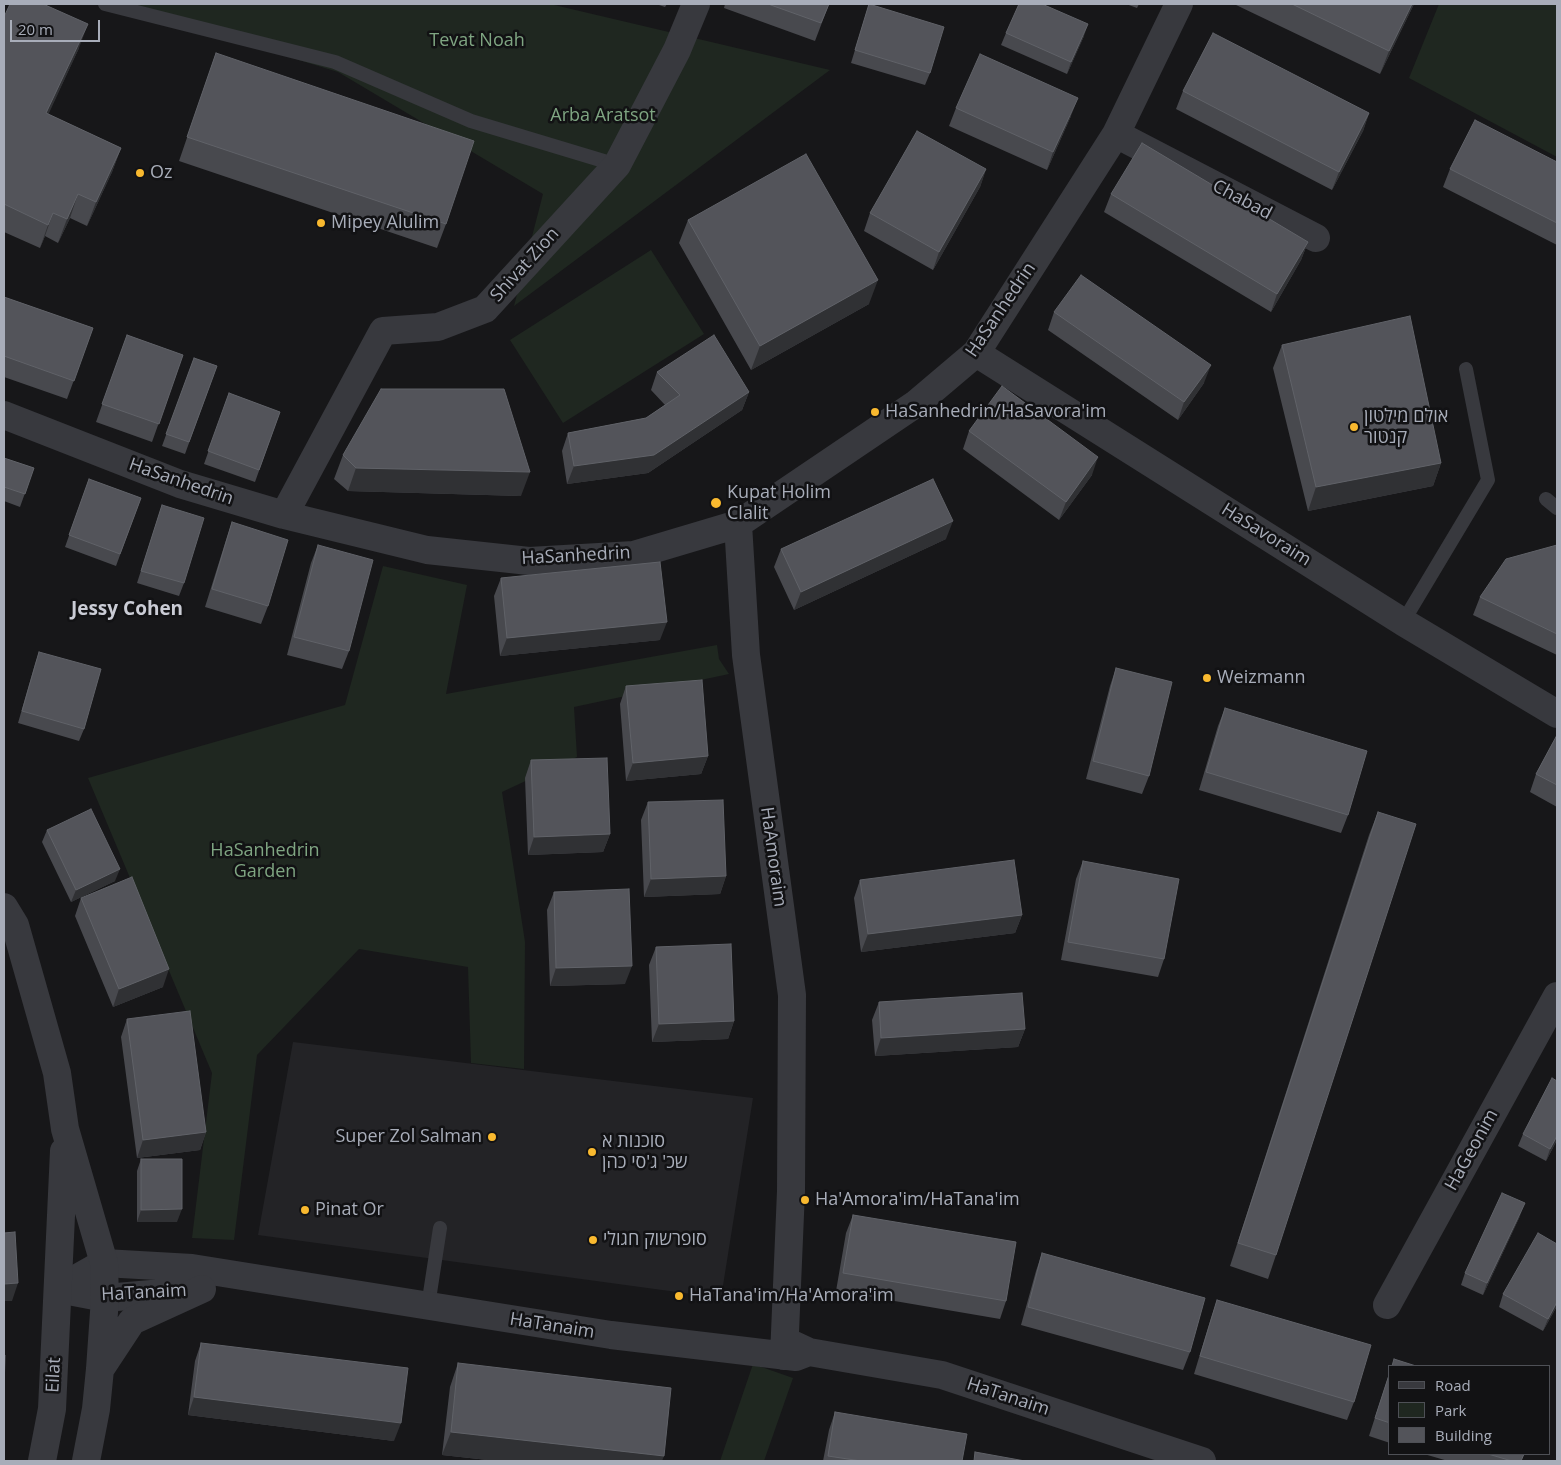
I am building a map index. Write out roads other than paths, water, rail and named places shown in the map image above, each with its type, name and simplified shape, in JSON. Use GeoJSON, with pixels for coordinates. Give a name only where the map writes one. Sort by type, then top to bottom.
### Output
{"type":"FeatureCollection","features":[{"type":"Feature","properties":{"kind":"street","name":"Shivat Zion"},"geometry":{"type":"LineString","coordinates":[[284,515],[383,331],[438,327],[485,309],[617,165],[677,50],[696,4]]}},
{"type":"Feature","properties":{"kind":"street","name":"HaSanhedrin"},"geometry":{"type":"LineString","coordinates":[[4,415],[180,484],[284,515],[427,550],[529,561],[634,555],[738,524],[917,404],[976,353],[1116,134],[1179,4]]}},
{"type":"Feature","properties":{"kind":"street","name":"Chabad"},"geometry":{"type":"LineString","coordinates":[[1116,134],[1316,238]]}},
{"type":"Feature","properties":{"kind":"street","name":"HaSavoraim"},"geometry":{"type":"LineString","coordinates":[[976,353],[1403,622],[1557,714]]}},
{"type":"Feature","properties":{"kind":"street","name":"HaAmoraim"},"geometry":{"type":"LineString","coordinates":[[738,524],[746,655],[792,995],[791,1191],[795,1237],[794,1351]]}},
{"type":"Feature","properties":{"kind":"street"},"geometry":{"type":"LineString","coordinates":[[4,907],[15,925],[57,1073],[65,1128],[104,1263],[105,1298],[100,1369],[96,1408],[86,1461]]}},
{"type":"Feature","properties":{"kind":"street","name":"HaGeonim"},"geometry":{"type":"LineString","coordinates":[[1387,1305],[1557,996]]}},
{"type":"Feature","properties":{"kind":"street","name":"Eilat"},"geometry":{"type":"LineString","coordinates":[[42,1461],[52,1409],[65,1128]]}},
{"type":"Feature","properties":{"kind":"street","name":"HaTanaim"},"geometry":{"type":"LineString","coordinates":[[58,1289],[104,1263],[208,1269],[611,1335],[794,1351],[942,1375],[1202,1461]]}},
{"type":"Feature","properties":{"kind":"street","name":"HaTanaim"},"geometry":{"type":"LineString","coordinates":[[58,1289],[105,1298],[202,1289],[315,1288]]}},
{"type":"Feature","properties":{"kind":"street"},"geometry":{"type":"LineString","coordinates":[[100,1369],[132,1322],[202,1289]]}},
{"type":"Feature","properties":{"kind":"lane"},"geometry":{"type":"LineString","coordinates":[[105,4],[335,62],[471,120],[617,165]]}},
{"type":"Feature","properties":{"kind":"lane"},"geometry":{"type":"LineString","coordinates":[[1403,622],[1488,480],[1466,369]]}},
{"type":"Feature","properties":{"kind":"lane"},"geometry":{"type":"LineString","coordinates":[[1546,499],[1557,508]]}},
{"type":"Feature","properties":{"kind":"lane"},"geometry":{"type":"LineString","coordinates":[[428,1306],[440,1228]]}},
{"type":"Feature","properties":{"kind":"place","name":"Oz"},"geometry":{"type":"Point","coordinates":[140,173]}},
{"type":"Feature","properties":{"kind":"place","name":"Mipey Alulim"},"geometry":{"type":"Point","coordinates":[321,223]}},
{"type":"Feature","properties":{"kind":"place","name":"HaSanhedrin/HaSavora'im"},"geometry":{"type":"Point","coordinates":[875,412]}},
{"type":"Feature","properties":{"kind":"place","name":"אולם מילטון קנטור"},"geometry":{"type":"Point","coordinates":[1354,427]}},
{"type":"Feature","properties":{"kind":"place","name":"Kupat Holim Clalit"},"geometry":{"type":"Point","coordinates":[716,503]}},
{"type":"Feature","properties":{"kind":"place","name":"Weizmann"},"geometry":{"type":"Point","coordinates":[1207,678]}},
{"type":"Feature","properties":{"kind":"place","name":"Super Zol Salman"},"geometry":{"type":"Point","coordinates":[492,1137]}},
{"type":"Feature","properties":{"kind":"place","name":"סוכנות א שכ' ג'סי כהן"},"geometry":{"type":"Point","coordinates":[592,1152]}},
{"type":"Feature","properties":{"kind":"place","name":"Ha'Amora'im/HaTana'im"},"geometry":{"type":"Point","coordinates":[805,1200]}},
{"type":"Feature","properties":{"kind":"place","name":"Pinat Or"},"geometry":{"type":"Point","coordinates":[305,1210]}},
{"type":"Feature","properties":{"kind":"place","name":"סופרשוק חגולי"},"geometry":{"type":"Point","coordinates":[593,1240]}},
{"type":"Feature","properties":{"kind":"place","name":"HaTana'im/Ha'Amora'im"},"geometry":{"type":"Point","coordinates":[679,1296]}},
{"type":"Feature","properties":{"kind":"district","name":"Jessy Cohen"},"geometry":{"type":"Point","coordinates":[127,610]}},
{"type":"Feature","properties":{"kind":"park label","name":"Tevat Noah"},"geometry":{"type":"Point","coordinates":[477,41]}},
{"type":"Feature","properties":{"kind":"park label","name":"Arba Aratsot"},"geometry":{"type":"Point","coordinates":[603,116]}},
{"type":"Feature","properties":{"kind":"park label","name":"HaSanhedrin Garden"},"geometry":{"type":"Point","coordinates":[265,861]}}]}
